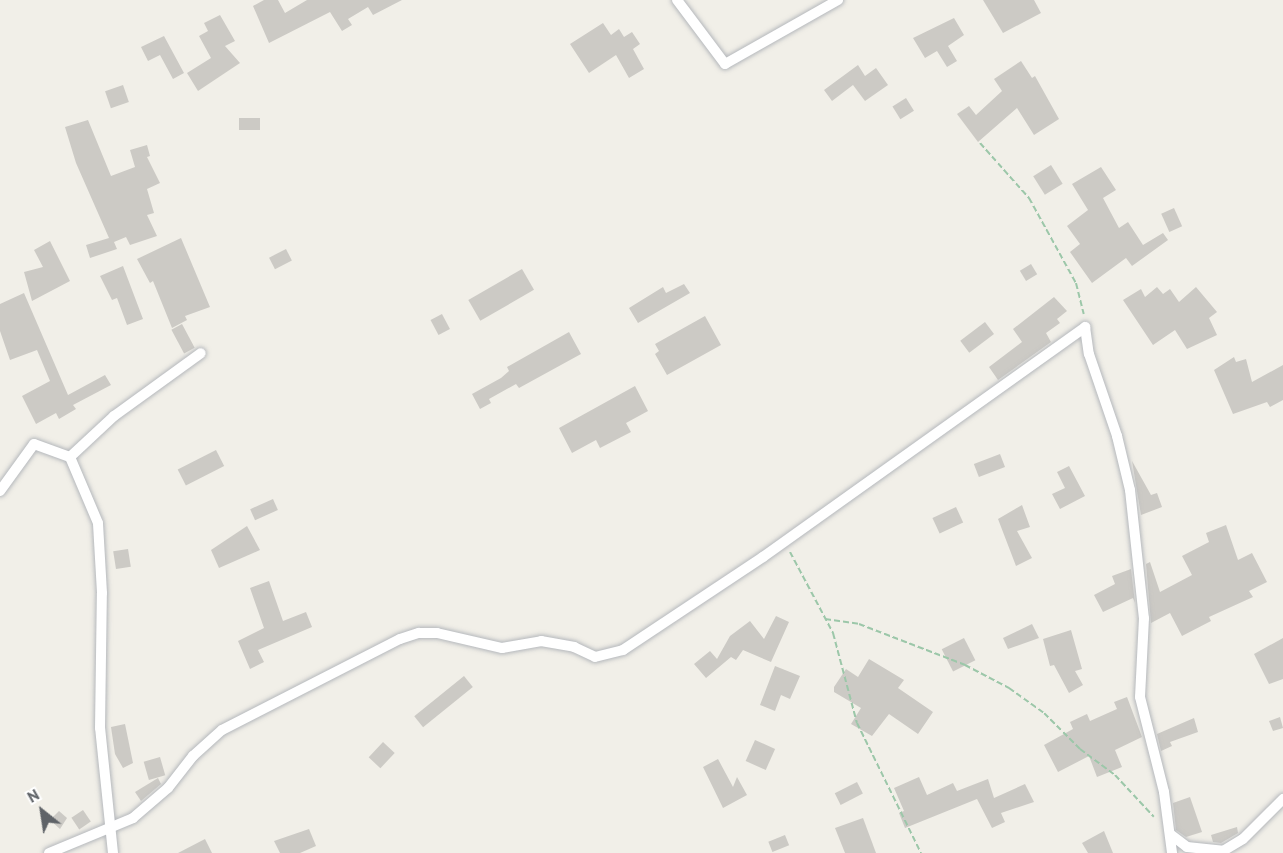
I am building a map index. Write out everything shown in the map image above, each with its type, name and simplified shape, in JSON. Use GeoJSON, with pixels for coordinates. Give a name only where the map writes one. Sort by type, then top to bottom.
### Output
{"type":"FeatureCollection","features":[{"type":"Feature","properties":{"kind":"street"},"geometry":{"type":"LineString","coordinates":[[677,0],[725,64],[838,0]]}},
{"type":"Feature","properties":{"kind":"street"},"geometry":{"type":"LineString","coordinates":[[49,853],[109,830],[148,808],[193,756],[222,730],[400,639],[419,633],[437,633],[502,648],[541,641],[602,657],[642,639],[1085,327],[1089,354],[1118,436],[1130,490],[1144,618],[1140,697],[1164,792],[1172,853]]}},
{"type":"Feature","properties":{"kind":"street"},"geometry":{"type":"LineString","coordinates":[[70,457],[114,416],[201,353]]}},
{"type":"Feature","properties":{"kind":"street"},"geometry":{"type":"LineString","coordinates":[[0,491],[34,444],[70,457],[98,523],[102,593],[100,728],[112,853]]}},
{"type":"Feature","properties":{"kind":"street"},"geometry":{"type":"LineString","coordinates":[[1170,834],[1187,847],[1223,851],[1243,839],[1283,799]]}},
{"type":"Feature","properties":{"kind":"path"},"geometry":{"type":"LineString","coordinates":[[980,143],[1029,198],[1076,283],[1085,327]]}},
{"type":"Feature","properties":{"kind":"path"},"geometry":{"type":"LineString","coordinates":[[784,541],[840,652],[858,723],[921,853]]}},
{"type":"Feature","properties":{"kind":"path"},"geometry":{"type":"LineString","coordinates":[[825,619],[859,624],[965,665],[1009,688],[1044,713],[1080,749],[1115,775],[1155,817]]}},
{"type":"Feature","properties":{"kind":"building"},"geometry":{"type":"Polygon","coordinates":[[[264,0],[278,0],[285,13],[307,0],[402,0],[373,15],[368,7],[348,19],[352,25],[342,31],[330,12],[269,43],[253,6],[264,0]]]}},
{"type":"Feature","properties":{"kind":"building"},"geometry":{"type":"Polygon","coordinates":[[[983,0],[1034,0],[1041,13],[1003,33],[983,0]]]}},
{"type":"Feature","properties":{"kind":"building"},"geometry":{"type":"Polygon","coordinates":[[[220,15],[235,41],[225,46],[240,63],[198,91],[187,73],[211,58],[199,36],[208,31],[204,23],[220,15]]]}},
{"type":"Feature","properties":{"kind":"building"},"geometry":{"type":"Polygon","coordinates":[[[954,18],[964,35],[948,46],[957,61],[947,67],[937,51],[925,58],[913,38],[954,18]]]}},
{"type":"Feature","properties":{"kind":"building"},"geometry":{"type":"Polygon","coordinates":[[[603,23],[611,35],[619,29],[624,37],[632,32],[640,44],[633,49],[644,69],[629,78],[616,55],[589,73],[570,44],[603,23]]]}},
{"type":"Feature","properties":{"kind":"building"},"geometry":{"type":"Polygon","coordinates":[[[164,36],[184,73],[173,79],[160,55],[148,61],[141,47],[164,36]]]}},
{"type":"Feature","properties":{"kind":"building"},"geometry":{"type":"Polygon","coordinates":[[[1021,61],[1032,78],[1035,76],[1059,119],[1034,135],[1017,108],[978,142],[957,114],[969,106],[976,115],[1002,91],[994,79],[1021,61]]]}},
{"type":"Feature","properties":{"kind":"building"},"geometry":{"type":"Polygon","coordinates":[[[858,65],[865,76],[876,68],[888,85],[865,101],[853,85],[832,101],[824,90],[858,65]]]}},
{"type":"Feature","properties":{"kind":"building"},"geometry":{"type":"Polygon","coordinates":[[[123,85],[129,102],[111,108],[105,91],[123,85]]]}},
{"type":"Feature","properties":{"kind":"building"},"geometry":{"type":"Polygon","coordinates":[[[906,98],[914,111],[900,119],[892,106],[906,98]]]}},
{"type":"Feature","properties":{"kind":"building"},"geometry":{"type":"Polygon","coordinates":[[[239,118],[260,118],[260,130],[239,130],[239,118]]]}},
{"type":"Feature","properties":{"kind":"building"},"geometry":{"type":"Polygon","coordinates":[[[88,120],[111,176],[135,167],[130,150],[147,145],[150,156],[147,157],[160,183],[147,189],[154,213],[147,215],[157,236],[130,245],[126,237],[114,242],[117,249],[90,258],[86,245],[109,238],[76,163],[65,127],[88,120]]]}},
{"type":"Feature","properties":{"kind":"building"},"geometry":{"type":"Polygon","coordinates":[[[1051,165],[1063,184],[1045,195],[1033,176],[1051,165]]]}},
{"type":"Feature","properties":{"kind":"building"},"geometry":{"type":"Polygon","coordinates":[[[1101,167],[1116,190],[1103,198],[1119,228],[1128,222],[1143,245],[1163,233],[1168,240],[1132,266],[1126,258],[1092,283],[1070,252],[1080,244],[1067,226],[1088,210],[1072,184],[1101,167]]]}},
{"type":"Feature","properties":{"kind":"building"},"geometry":{"type":"Polygon","coordinates":[[[1174,208],[1182,226],[1169,232],[1161,214],[1174,208]]]}},
{"type":"Feature","properties":{"kind":"building"},"geometry":{"type":"Polygon","coordinates":[[[181,238],[210,307],[185,316],[187,320],[172,328],[153,281],[150,283],[137,259],[181,238]]]}},
{"type":"Feature","properties":{"kind":"building"},"geometry":{"type":"Polygon","coordinates":[[[50,241],[70,281],[32,301],[24,272],[43,267],[34,250],[50,241]]]}},
{"type":"Feature","properties":{"kind":"building"},"geometry":{"type":"Polygon","coordinates":[[[286,249],[292,261],[275,269],[269,258],[286,249]]]}},
{"type":"Feature","properties":{"kind":"building"},"geometry":{"type":"Polygon","coordinates":[[[1031,264],[1037,274],[1026,281],[1020,271],[1031,264]]]}},
{"type":"Feature","properties":{"kind":"building"},"geometry":{"type":"Polygon","coordinates":[[[123,266],[143,319],[127,325],[117,298],[112,300],[100,276],[123,266]]]}},
{"type":"Feature","properties":{"kind":"building"},"geometry":{"type":"Polygon","coordinates":[[[522,269],[534,290],[480,321],[468,300],[522,269]]]}},
{"type":"Feature","properties":{"kind":"building"},"geometry":{"type":"Polygon","coordinates":[[[684,284],[690,293],[638,323],[629,308],[663,287],[666,293],[684,284]]]}},
{"type":"Feature","properties":{"kind":"building"},"geometry":{"type":"Polygon","coordinates":[[[1157,287],[1163,294],[1170,289],[1179,302],[1196,287],[1217,312],[1209,318],[1217,335],[1187,349],[1175,330],[1153,345],[1123,300],[1141,289],[1145,297],[1157,287]]]}},
{"type":"Feature","properties":{"kind":"building"},"geometry":{"type":"Polygon","coordinates":[[[24,293],[68,395],[105,375],[111,385],[73,405],[76,409],[59,419],[56,413],[36,424],[22,396],[50,381],[37,350],[10,360],[0,331],[0,304],[24,293]]]}},
{"type":"Feature","properties":{"kind":"building"},"geometry":{"type":"Polygon","coordinates":[[[1054,297],[1067,311],[1057,319],[1060,323],[1046,333],[1051,342],[998,380],[989,367],[1022,342],[1013,329],[1054,297]]]}},
{"type":"Feature","properties":{"kind":"building"},"geometry":{"type":"Polygon","coordinates":[[[442,314],[450,329],[439,335],[431,320],[442,314]]]}},
{"type":"Feature","properties":{"kind":"building"},"geometry":{"type":"Polygon","coordinates":[[[705,316],[721,345],[667,375],[655,354],[659,351],[655,344],[705,316]]]}},
{"type":"Feature","properties":{"kind":"building"},"geometry":{"type":"Polygon","coordinates":[[[985,322],[994,334],[969,353],[960,341],[985,322]]]}},
{"type":"Feature","properties":{"kind":"building"},"geometry":{"type":"Polygon","coordinates":[[[182,324],[195,348],[184,353],[171,330],[182,324]]]}},
{"type":"Feature","properties":{"kind":"building"},"geometry":{"type":"Polygon","coordinates":[[[569,332],[581,354],[519,388],[516,384],[489,399],[491,403],[480,409],[472,394],[501,378],[509,371],[507,367],[569,332]]]}},
{"type":"Feature","properties":{"kind":"building"},"geometry":{"type":"Polygon","coordinates":[[[1234,357],[1236,362],[1246,359],[1252,382],[1283,365],[1283,400],[1270,407],[1267,402],[1233,414],[1214,370],[1234,357]]]}},
{"type":"Feature","properties":{"kind":"building"},"geometry":{"type":"Polygon","coordinates":[[[635,386],[648,411],[626,423],[631,432],[600,448],[596,440],[572,453],[559,428],[635,386]]]}},
{"type":"Feature","properties":{"kind":"building"},"geometry":{"type":"Polygon","coordinates":[[[216,450],[224,466],[186,486],[178,470],[216,450]]]}},
{"type":"Feature","properties":{"kind":"building"},"geometry":{"type":"Polygon","coordinates":[[[1000,454],[1005,467],[979,477],[974,464],[1000,454]]]}},
{"type":"Feature","properties":{"kind":"building"},"geometry":{"type":"Polygon","coordinates":[[[1132,461],[1151,495],[1157,493],[1162,507],[1141,515],[1132,461]]]}},
{"type":"Feature","properties":{"kind":"building"},"geometry":{"type":"Polygon","coordinates":[[[1069,466],[1085,496],[1060,509],[1052,494],[1065,488],[1057,472],[1069,466]]]}},
{"type":"Feature","properties":{"kind":"building"},"geometry":{"type":"Polygon","coordinates":[[[273,499],[278,510],[255,520],[250,509],[273,499]]]}},
{"type":"Feature","properties":{"kind":"building"},"geometry":{"type":"Polygon","coordinates":[[[1022,505],[1030,527],[1017,531],[1032,558],[1016,566],[998,519],[1022,505]]]}},
{"type":"Feature","properties":{"kind":"building"},"geometry":{"type":"Polygon","coordinates":[[[956,507],[963,522],[940,533],[932,518],[956,507]]]}},
{"type":"Feature","properties":{"kind":"building"},"geometry":{"type":"Polygon","coordinates":[[[1226,525],[1238,560],[1252,553],[1267,582],[1249,591],[1253,597],[1209,617],[1211,621],[1182,636],[1170,613],[1151,623],[1146,564],[1150,562],[1160,592],[1192,575],[1182,556],[1209,542],[1206,533],[1226,525]]]}},
{"type":"Feature","properties":{"kind":"building"},"geometry":{"type":"Polygon","coordinates":[[[247,526],[260,550],[219,568],[211,550],[247,526]]]}},
{"type":"Feature","properties":{"kind":"building"},"geometry":{"type":"Polygon","coordinates":[[[128,549],[131,567],[116,569],[113,551],[128,549]]]}},
{"type":"Feature","properties":{"kind":"building"},"geometry":{"type":"Polygon","coordinates":[[[1131,569],[1135,603],[1133,598],[1103,612],[1094,595],[1115,584],[1112,576],[1131,569]]]}},
{"type":"Feature","properties":{"kind":"building"},"geometry":{"type":"Polygon","coordinates":[[[269,581],[283,621],[306,612],[312,627],[258,650],[264,662],[250,669],[238,641],[264,628],[250,588],[269,581]]]}},
{"type":"Feature","properties":{"kind":"building"},"geometry":{"type":"Polygon","coordinates":[[[776,616],[789,622],[771,662],[743,650],[736,660],[731,657],[706,678],[694,664],[710,651],[717,659],[730,636],[750,621],[764,639],[776,616]]]}},
{"type":"Feature","properties":{"kind":"building"},"geometry":{"type":"Polygon","coordinates":[[[1032,624],[1039,638],[1008,649],[1003,638],[1032,624]]]}},
{"type":"Feature","properties":{"kind":"building"},"geometry":{"type":"Polygon","coordinates":[[[1071,630],[1082,669],[1075,671],[1083,685],[1069,693],[1054,665],[1050,666],[1043,639],[1071,630]]]}},
{"type":"Feature","properties":{"kind":"building"},"geometry":{"type":"Polygon","coordinates":[[[964,638],[975,660],[953,672],[942,649],[964,638]]]}},
{"type":"Feature","properties":{"kind":"building"},"geometry":{"type":"Polygon","coordinates":[[[1283,638],[1283,679],[1269,684],[1254,654],[1283,638]]]}},
{"type":"Feature","properties":{"kind":"building"},"geometry":{"type":"Polygon","coordinates":[[[869,659],[904,680],[898,688],[933,712],[918,734],[889,714],[872,736],[851,724],[861,708],[834,692],[834,687],[846,669],[858,677],[869,659]]]}},
{"type":"Feature","properties":{"kind":"building"},"geometry":{"type":"Polygon","coordinates":[[[775,666],[800,676],[790,699],[781,695],[775,711],[760,705],[775,666]]]}},
{"type":"Feature","properties":{"kind":"building"},"geometry":{"type":"Polygon","coordinates":[[[464,676],[473,687],[423,727],[414,716],[464,676]]]}},
{"type":"Feature","properties":{"kind":"building"},"geometry":{"type":"Polygon","coordinates":[[[1127,697],[1142,737],[1115,750],[1122,767],[1097,777],[1089,756],[1058,772],[1044,745],[1073,729],[1070,722],[1087,714],[1090,721],[1117,709],[1114,702],[1127,697]]]}},
{"type":"Feature","properties":{"kind":"building"},"geometry":{"type":"Polygon","coordinates":[[[1280,717],[1283,728],[1273,731],[1269,721],[1280,717]]]}},
{"type":"Feature","properties":{"kind":"building"},"geometry":{"type":"Polygon","coordinates":[[[1194,718],[1198,732],[1170,742],[1172,746],[1161,751],[1157,734],[1194,718]]]}},
{"type":"Feature","properties":{"kind":"building"},"geometry":{"type":"Polygon","coordinates":[[[125,724],[133,763],[123,768],[115,754],[111,727],[125,724]]]}},
{"type":"Feature","properties":{"kind":"building"},"geometry":{"type":"Polygon","coordinates":[[[755,740],[775,749],[766,770],[746,761],[755,740]]]}},
{"type":"Feature","properties":{"kind":"building"},"geometry":{"type":"Polygon","coordinates":[[[383,742],[395,753],[380,768],[369,757],[383,742]]]}},
{"type":"Feature","properties":{"kind":"building"},"geometry":{"type":"Polygon","coordinates":[[[160,757],[165,775],[149,780],[144,762],[160,757]]]}},
{"type":"Feature","properties":{"kind":"building"},"geometry":{"type":"Polygon","coordinates":[[[718,759],[733,787],[737,777],[747,795],[723,808],[703,767],[718,759]]]}},
{"type":"Feature","properties":{"kind":"building"},"geometry":{"type":"Polygon","coordinates":[[[919,777],[927,795],[953,783],[957,791],[988,779],[994,798],[1025,784],[1034,802],[1001,813],[1005,822],[992,828],[977,799],[905,828],[899,813],[904,811],[894,788],[919,777]]]}},
{"type":"Feature","properties":{"kind":"building"},"geometry":{"type":"Polygon","coordinates":[[[158,778],[161,784],[141,801],[135,792],[158,778]]]}},
{"type":"Feature","properties":{"kind":"building"},"geometry":{"type":"Polygon","coordinates":[[[857,782],[863,794],[841,805],[835,793],[857,782]]]}},
{"type":"Feature","properties":{"kind":"building"},"geometry":{"type":"Polygon","coordinates":[[[1190,797],[1202,832],[1186,837],[1176,830],[1173,803],[1190,797]]]}},
{"type":"Feature","properties":{"kind":"building"},"geometry":{"type":"Polygon","coordinates":[[[83,810],[91,822],[79,829],[71,818],[83,810]]]}},
{"type":"Feature","properties":{"kind":"building"},"geometry":{"type":"Polygon","coordinates":[[[59,811],[67,818],[60,829],[50,820],[59,811]]]}},
{"type":"Feature","properties":{"kind":"building"},"geometry":{"type":"Polygon","coordinates":[[[863,818],[876,853],[845,853],[835,828],[863,818]]]}},
{"type":"Feature","properties":{"kind":"building"},"geometry":{"type":"Polygon","coordinates":[[[1237,827],[1238,833],[1221,843],[1213,842],[1211,835],[1237,827]]]}},
{"type":"Feature","properties":{"kind":"building"},"geometry":{"type":"Polygon","coordinates":[[[309,829],[316,846],[300,853],[280,853],[274,841],[309,829]]]}},
{"type":"Feature","properties":{"kind":"building"},"geometry":{"type":"Polygon","coordinates":[[[1104,831],[1113,853],[1088,853],[1082,843],[1104,831]]]}},
{"type":"Feature","properties":{"kind":"building"},"geometry":{"type":"Polygon","coordinates":[[[785,835],[789,845],[772,852],[768,842],[785,835]]]}},
{"type":"Feature","properties":{"kind":"building"},"geometry":{"type":"Polygon","coordinates":[[[205,839],[212,853],[178,853],[205,839]]]}}]}
